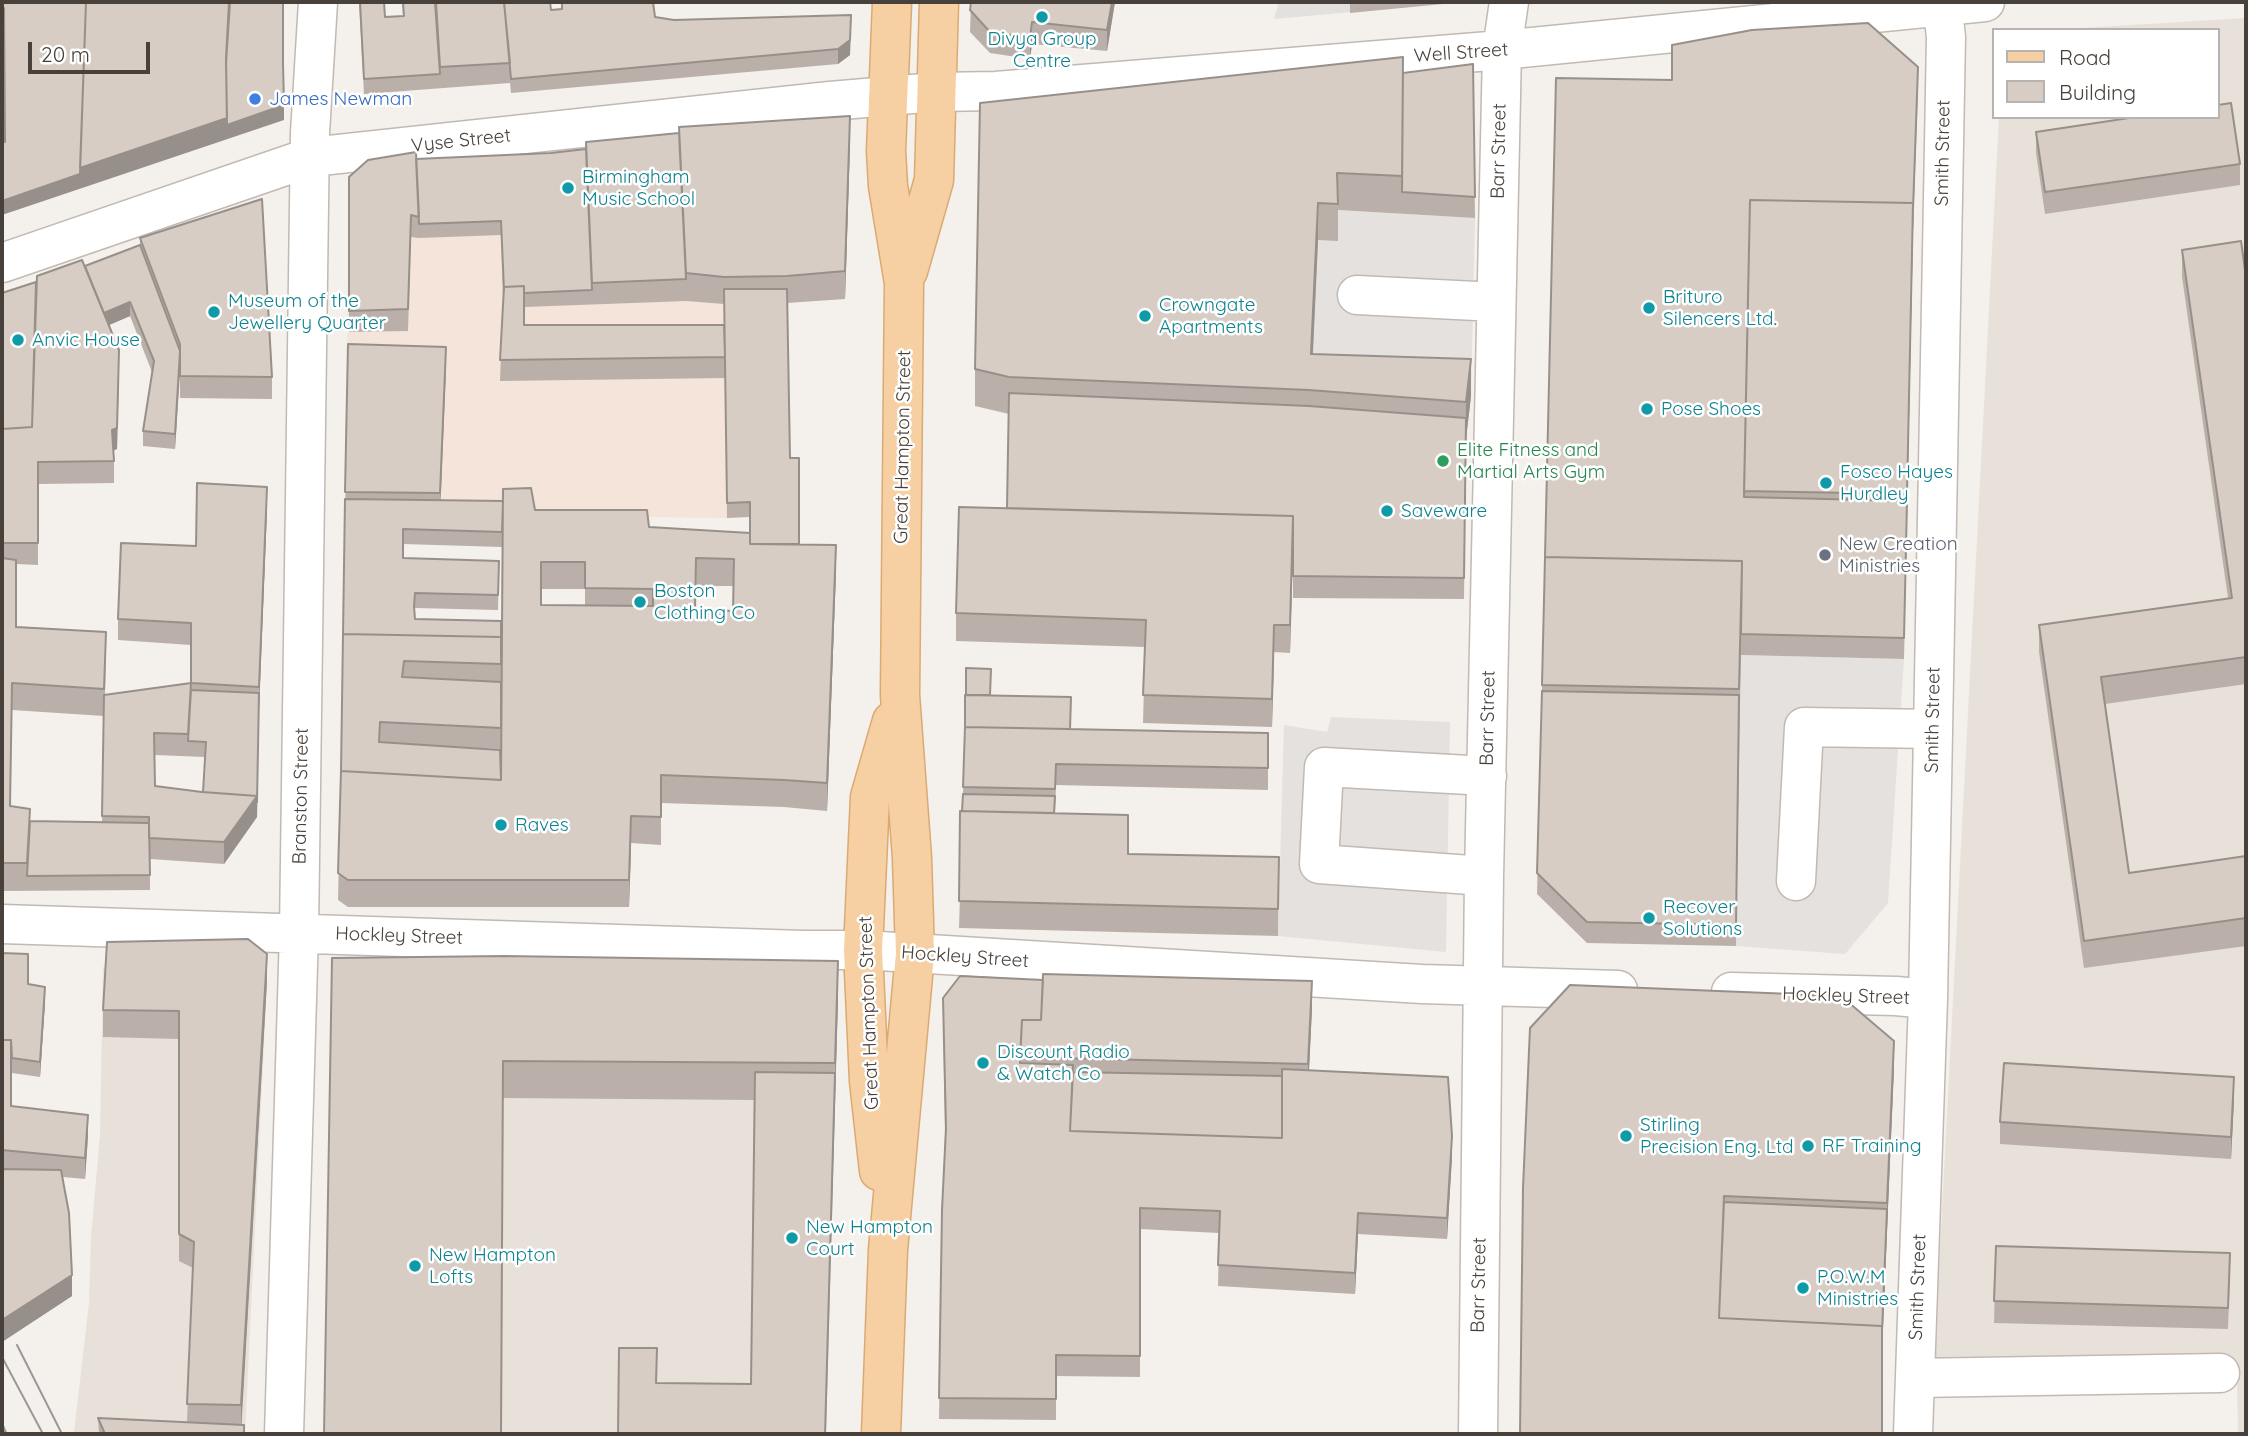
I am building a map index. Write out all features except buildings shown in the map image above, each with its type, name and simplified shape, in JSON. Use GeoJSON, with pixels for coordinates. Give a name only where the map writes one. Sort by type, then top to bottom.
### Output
{"type":"FeatureCollection","features":[{"type":"Feature","properties":{"kind":"main road","name":"Great Hampton Street"},"geometry":{"type":"LineString","coordinates":[[880,1434],[888,1250],[915,954],[912,858],[900,695],[904,283],[888,186],[887,96],[892,2]]}},
{"type":"Feature","properties":{"kind":"main road","name":"Great Hampton Street"},"geometry":{"type":"LineString","coordinates":[[904,283],[934,180],[939,2]]}},
{"type":"Feature","properties":{"kind":"main road","name":"Great Hampton Street"},"geometry":{"type":"LineString","coordinates":[[888,1250],[869,1081],[863,950],[870,797],[900,695]]}},
{"type":"Feature","properties":{"kind":"street","name":"Branston Street"},"geometry":{"type":"LineString","coordinates":[[284,1434],[299,932],[310,110],[318,2]]}},
{"type":"Feature","properties":{"kind":"street","name":"Barr Street"},"geometry":{"type":"LineString","coordinates":[[1478,1434],[1484,876],[1496,302],[1502,50],[1509,2]]}},
{"type":"Feature","properties":{"kind":"street","name":"Well Street"},"geometry":{"type":"LineString","coordinates":[[936,92],[996,91],[1502,50],[1942,4],[1985,2]]}},
{"type":"Feature","properties":{"kind":"street","name":"Smith Street"},"geometry":{"type":"LineString","coordinates":[[1913,1434],[1928,999],[1946,37],[1942,4]]}},
{"type":"Feature","properties":{"kind":"street","name":"Vyse Street"},"geometry":{"type":"LineString","coordinates":[[2,263],[311,157],[936,92]]}},
{"type":"Feature","properties":{"kind":"street"},"geometry":{"type":"LineString","coordinates":[[1357,295],[1496,302]]}},
{"type":"Feature","properties":{"kind":"street"},"geometry":{"type":"LineString","coordinates":[[1796,881],[1804,727],[1933,729]]}},
{"type":"Feature","properties":{"kind":"street"},"geometry":{"type":"LineString","coordinates":[[1484,876],[1319,864],[1324,767],[1486,776]]}},
{"type":"Feature","properties":{"kind":"street","name":"Hockley Street"},"geometry":{"type":"LineString","coordinates":[[2,924],[863,950],[1483,986],[1648,990]]}},
{"type":"Feature","properties":{"kind":"street","name":"Hockley Street"},"geometry":{"type":"LineString","coordinates":[[1703,992],[1928,999]]}},
{"type":"Feature","properties":{"kind":"street"},"geometry":{"type":"LineString","coordinates":[[1915,1378],[2220,1373]]}},
{"type":"Feature","properties":{"kind":"shaded area"},"geometry":{"type":"Polygon","coordinates":[[[1279,2],[1462,2],[1274,19],[1279,2]]]}},
{"type":"Feature","properties":{"kind":"shaded area"},"geometry":{"type":"Polygon","coordinates":[[[2246,18],[2246,1434],[2238,1434],[2237,1382],[1933,1383],[1999,119],[2220,119],[2220,28],[2081,28],[2246,18]]]}},
{"type":"Feature","properties":{"kind":"shaded area"},"geometry":{"type":"Polygon","coordinates":[[[586,163],[724,304],[727,518],[345,514],[349,199],[501,235],[504,308],[586,163]]]}},
{"type":"Feature","properties":{"kind":"shaded area"},"geometry":{"type":"Polygon","coordinates":[[[1337,210],[1475,218],[1471,396],[1311,391],[1318,240],[1337,210]]]}},
{"type":"Feature","properties":{"kind":"shaded area"},"geometry":{"type":"Polygon","coordinates":[[[1741,655],[1904,659],[1888,903],[1845,954],[1736,946],[1741,655]]]}},
{"type":"Feature","properties":{"kind":"shaded area"},"geometry":{"type":"Polygon","coordinates":[[[1331,717],[1450,722],[1446,952],[1278,936],[1284,725],[1327,732],[1331,717]]]}},
{"type":"Feature","properties":{"kind":"shaded area"},"geometry":{"type":"Polygon","coordinates":[[[248,966],[267,981],[245,1434],[74,1432],[89,1303],[91,1237],[100,1135],[103,967],[248,966]]]}},
{"type":"Feature","properties":{"kind":"shaded area"},"geometry":{"type":"Polygon","coordinates":[[[332,995],[838,999],[824,1434],[324,1434],[332,995]]]}},
{"type":"Feature","properties":{"kind":"tram line"},"geometry":{"type":"LineString","coordinates":[[17,1345],[62,1434]]}},
{"type":"Feature","properties":{"kind":"tram line"},"geometry":{"type":"LineString","coordinates":[[2,1357],[43,1434]]}},
{"type":"Feature","properties":{"kind":"railway"},"geometry":{"type":"LineString","coordinates":[[2,1427],[5,1434]]}},
{"type":"Feature","properties":{"kind":"place","name":"Divya Group Centre"},"geometry":{"type":"Point","coordinates":[1042,17]}},
{"type":"Feature","properties":{"kind":"place","name":"James Newman"},"geometry":{"type":"Point","coordinates":[255,99]}},
{"type":"Feature","properties":{"kind":"place","name":"Birmingham Music School"},"geometry":{"type":"Point","coordinates":[568,188]}},
{"type":"Feature","properties":{"kind":"place","name":"Brituro Silencers Ltd."},"geometry":{"type":"Point","coordinates":[1649,308]}},
{"type":"Feature","properties":{"kind":"place","name":"Museum of the Jewellery Quarter"},"geometry":{"type":"Point","coordinates":[214,312]}},
{"type":"Feature","properties":{"kind":"place","name":"Crowngate Apartments"},"geometry":{"type":"Point","coordinates":[1145,316]}},
{"type":"Feature","properties":{"kind":"place","name":"Anvic House"},"geometry":{"type":"Point","coordinates":[18,340]}},
{"type":"Feature","properties":{"kind":"place","name":"Pose Shoes"},"geometry":{"type":"Point","coordinates":[1647,409]}},
{"type":"Feature","properties":{"kind":"place","name":"Elite Fitness and Martial Arts Gym"},"geometry":{"type":"Point","coordinates":[1443,461]}},
{"type":"Feature","properties":{"kind":"place","name":"Fosco Hayes Hurdley"},"geometry":{"type":"Point","coordinates":[1826,483]}},
{"type":"Feature","properties":{"kind":"place","name":"Saveware"},"geometry":{"type":"Point","coordinates":[1387,511]}},
{"type":"Feature","properties":{"kind":"place","name":"New Creation Ministries"},"geometry":{"type":"Point","coordinates":[1825,555]}},
{"type":"Feature","properties":{"kind":"place","name":"Boston Clothing Co"},"geometry":{"type":"Point","coordinates":[640,602]}},
{"type":"Feature","properties":{"kind":"place","name":"Raves"},"geometry":{"type":"Point","coordinates":[501,825]}},
{"type":"Feature","properties":{"kind":"place","name":"Recover Solutions"},"geometry":{"type":"Point","coordinates":[1649,918]}},
{"type":"Feature","properties":{"kind":"place","name":"Discount Radio & Watch Co"},"geometry":{"type":"Point","coordinates":[983,1063]}},
{"type":"Feature","properties":{"kind":"place","name":"Stirling Precision Eng. Ltd"},"geometry":{"type":"Point","coordinates":[1626,1136]}},
{"type":"Feature","properties":{"kind":"place","name":"RF Training"},"geometry":{"type":"Point","coordinates":[1808,1146]}},
{"type":"Feature","properties":{"kind":"place","name":"New Hampton Court"},"geometry":{"type":"Point","coordinates":[792,1238]}},
{"type":"Feature","properties":{"kind":"place","name":"New Hampton Lofts"},"geometry":{"type":"Point","coordinates":[415,1266]}},
{"type":"Feature","properties":{"kind":"place","name":"P.O.W.M Ministries"},"geometry":{"type":"Point","coordinates":[1803,1288]}}]}
